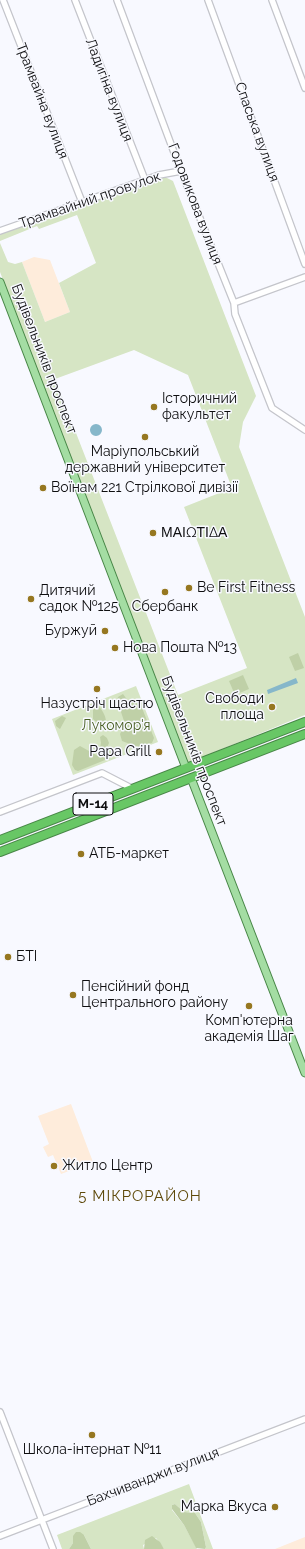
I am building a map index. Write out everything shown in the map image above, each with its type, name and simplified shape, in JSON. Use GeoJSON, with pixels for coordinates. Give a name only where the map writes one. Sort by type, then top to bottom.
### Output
{"type":"FeatureCollection","features":[{"type":"Feature","properties":{"kind":"highway","name":"М-14"},"geometry":{"type":"LineString","coordinates":[[0,840],[305,722]]}},
{"type":"Feature","properties":{"kind":"highway","name":"М-14"},"geometry":{"type":"LineString","coordinates":[[0,852],[305,734]]}},
{"type":"Feature","properties":{"kind":"highway","name":"Будівельників проспект"},"geometry":{"type":"LineString","coordinates":[[186,768],[191,778]]}},
{"type":"Feature","properties":{"kind":"main road","name":"Будівельників проспект"},"geometry":{"type":"LineString","coordinates":[[0,282],[186,768]]}},
{"type":"Feature","properties":{"kind":"main road","name":"Будівельників проспект"},"geometry":{"type":"LineString","coordinates":[[191,778],[305,1073]]}},
{"type":"Feature","properties":{"kind":"street","name":"Трамвайна вулиця"},"geometry":{"type":"LineString","coordinates":[[3,0],[82,202]]}},
{"type":"Feature","properties":{"kind":"street","name":"Ладигіна вулиця"},"geometry":{"type":"LineString","coordinates":[[75,0],[145,180]]}},
{"type":"Feature","properties":{"kind":"street","name":"Годовикова вулиця"},"geometry":{"type":"LineString","coordinates":[[117,0],[181,171],[234,303],[235,314],[272,408],[305,430]]}},
{"type":"Feature","properties":{"kind":"street","name":"Спаська вулиця"},"geometry":{"type":"LineString","coordinates":[[208,0],[305,264]]}},
{"type":"Feature","properties":{"kind":"street"},"geometry":{"type":"LineString","coordinates":[[272,0],[305,88]]}},
{"type":"Feature","properties":{"kind":"street","name":"Трамвайний провулок"},"geometry":{"type":"LineString","coordinates":[[0,231],[145,180],[181,171]]}},
{"type":"Feature","properties":{"kind":"street"},"geometry":{"type":"LineString","coordinates":[[234,303],[305,277]]}},
{"type":"Feature","properties":{"kind":"street"},"geometry":{"type":"LineString","coordinates":[[0,812],[102,773],[133,789]]}},
{"type":"Feature","properties":{"kind":"street"},"geometry":{"type":"LineString","coordinates":[[0,1412],[53,1549]]}},
{"type":"Feature","properties":{"kind":"street","name":"Бахчиванджи вулиця"},"geometry":{"type":"LineString","coordinates":[[0,1536],[305,1419]]}},
{"type":"Feature","properties":{"kind":"shaded area"},"geometry":{"type":"Polygon","coordinates":[[[34,257],[50,260],[70,312],[45,322],[22,262],[34,257]]]}},
{"type":"Feature","properties":{"kind":"shaded area"},"geometry":{"type":"Polygon","coordinates":[[[71,1104],[93,1162],[61,1174],[53,1155],[48,1157],[43,1147],[49,1144],[38,1116],[71,1104]]]}},
{"type":"Feature","properties":{"kind":"shaded area"},"geometry":{"type":"Polygon","coordinates":[[[305,1537],[305,1549],[275,1549],[305,1537]]]}},
{"type":"Feature","properties":{"kind":"green space"},"geometry":{"type":"Polygon","coordinates":[[[165,177],[173,181],[256,396],[243,422],[239,447],[305,617],[305,715],[188,763],[0,272],[0,243],[8,262],[15,264],[22,262],[45,322],[70,312],[59,283],[96,263],[77,215],[39,229],[37,226],[0,241],[0,234],[165,177]],[[134,350],[55,379],[178,695],[247,668],[184,507],[232,488],[188,375],[134,350]]]}},
{"type":"Feature","properties":{"kind":"green space"},"geometry":{"type":"Polygon","coordinates":[[[298,653],[304,668],[295,671],[289,657],[298,653]]]}},
{"type":"Feature","properties":{"kind":"green space"},"geometry":{"type":"Polygon","coordinates":[[[243,675],[249,689],[235,695],[229,681],[243,675]]]}},
{"type":"Feature","properties":{"kind":"green space","name":"Лукомор'я"},"geometry":{"type":"Polygon","coordinates":[[[136,686],[158,742],[73,775],[52,719],[136,686]]]}},
{"type":"Feature","properties":{"kind":"green space"},"geometry":{"type":"Polygon","coordinates":[[[123,694],[128,701],[135,700],[140,703],[154,738],[152,743],[138,747],[122,741],[120,734],[125,724],[117,700],[118,697],[123,694]]]}},
{"type":"Feature","properties":{"kind":"green space"},"geometry":{"type":"Polygon","coordinates":[[[98,706],[103,712],[106,720],[106,725],[102,727],[93,719],[93,710],[98,706]]]}},
{"type":"Feature","properties":{"kind":"green space"},"geometry":{"type":"Polygon","coordinates":[[[62,716],[66,718],[60,729],[56,726],[55,721],[62,716]]]}},
{"type":"Feature","properties":{"kind":"green space"},"geometry":{"type":"Polygon","coordinates":[[[103,735],[107,738],[109,743],[106,750],[105,760],[78,771],[75,770],[72,765],[74,750],[80,746],[98,756],[101,743],[100,737],[103,735]]]}},
{"type":"Feature","properties":{"kind":"green space"},"geometry":{"type":"Polygon","coordinates":[[[189,1484],[213,1549],[205,1549],[206,1547],[201,1522],[195,1513],[184,1512],[175,1504],[172,1505],[172,1510],[184,1525],[197,1549],[164,1549],[156,1538],[143,1545],[144,1549],[91,1549],[84,1535],[73,1543],[69,1549],[62,1549],[57,1535],[189,1484]]]}},
{"type":"Feature","properties":{"kind":"green space"},"geometry":{"type":"Polygon","coordinates":[[[175,1504],[184,1512],[195,1513],[201,1522],[206,1547],[205,1549],[196,1548],[184,1525],[172,1509],[172,1505],[175,1504]]]}},
{"type":"Feature","properties":{"kind":"green space"},"geometry":{"type":"Polygon","coordinates":[[[76,1532],[80,1532],[84,1535],[91,1549],[69,1549],[73,1543],[73,1536],[76,1532]]]}},
{"type":"Feature","properties":{"kind":"green space"},"geometry":{"type":"Polygon","coordinates":[[[152,1536],[160,1542],[164,1549],[144,1549],[145,1540],[152,1536]]]}},
{"type":"Feature","properties":{"kind":"water"},"geometry":{"type":"Polygon","coordinates":[[[94,424],[98,424],[102,430],[98,436],[94,436],[90,432],[90,428],[94,424]]]}},
{"type":"Feature","properties":{"kind":"water"},"geometry":{"type":"Polygon","coordinates":[[[296,678],[298,683],[268,694],[267,690],[296,678]]]}},
{"type":"Feature","properties":{"kind":"place","name":"Історичний факультет"},"geometry":{"type":"Point","coordinates":[154,407]}},
{"type":"Feature","properties":{"kind":"place","name":"Маріупольський державний університет"},"geometry":{"type":"Point","coordinates":[145,437]}},
{"type":"Feature","properties":{"kind":"place","name":"Воїнам 221 Стрілкової дивізії"},"geometry":{"type":"Point","coordinates":[43,488]}},
{"type":"Feature","properties":{"kind":"place","name":"ΜΑΙΩΤΙΔΑ"},"geometry":{"type":"Point","coordinates":[153,533]}},
{"type":"Feature","properties":{"kind":"place","name":"Be First Fitness"},"geometry":{"type":"Point","coordinates":[189,588]}},
{"type":"Feature","properties":{"kind":"place","name":"Сбербанк"},"geometry":{"type":"Point","coordinates":[165,592]}},
{"type":"Feature","properties":{"kind":"place","name":"Дитячий садок №125"},"geometry":{"type":"Point","coordinates":[31,599]}},
{"type":"Feature","properties":{"kind":"place","name":"Буржуӣ"},"geometry":{"type":"Point","coordinates":[105,631]}},
{"type":"Feature","properties":{"kind":"place","name":"Нова Пошта №13"},"geometry":{"type":"Point","coordinates":[115,648]}},
{"type":"Feature","properties":{"kind":"place","name":"Назустріч щастю"},"geometry":{"type":"Point","coordinates":[97,689]}},
{"type":"Feature","properties":{"kind":"place","name":"Свободи площа"},"geometry":{"type":"Point","coordinates":[272,707]}},
{"type":"Feature","properties":{"kind":"place","name":"Papa Grill"},"geometry":{"type":"Point","coordinates":[159,752]}},
{"type":"Feature","properties":{"kind":"place","name":"АТБ-маркет"},"geometry":{"type":"Point","coordinates":[81,854]}},
{"type":"Feature","properties":{"kind":"place","name":"БТІ"},"geometry":{"type":"Point","coordinates":[8,957]}},
{"type":"Feature","properties":{"kind":"place","name":"Пенсійний фонд Центрального району"},"geometry":{"type":"Point","coordinates":[73,995]}},
{"type":"Feature","properties":{"kind":"place","name":"Комп'ютерна академія Шаг"},"geometry":{"type":"Point","coordinates":[249,1006]}},
{"type":"Feature","properties":{"kind":"place","name":"Житло Центр"},"geometry":{"type":"Point","coordinates":[54,1166]}},
{"type":"Feature","properties":{"kind":"place","name":"Школа-інтернат №11"},"geometry":{"type":"Point","coordinates":[92,1435]}},
{"type":"Feature","properties":{"kind":"place","name":"Марка Вкуса"},"geometry":{"type":"Point","coordinates":[275,1507]}},
{"type":"Feature","properties":{"kind":"district","name":"5 МІКРОРАЙОН"},"geometry":{"type":"Point","coordinates":[140,1196]}}]}
